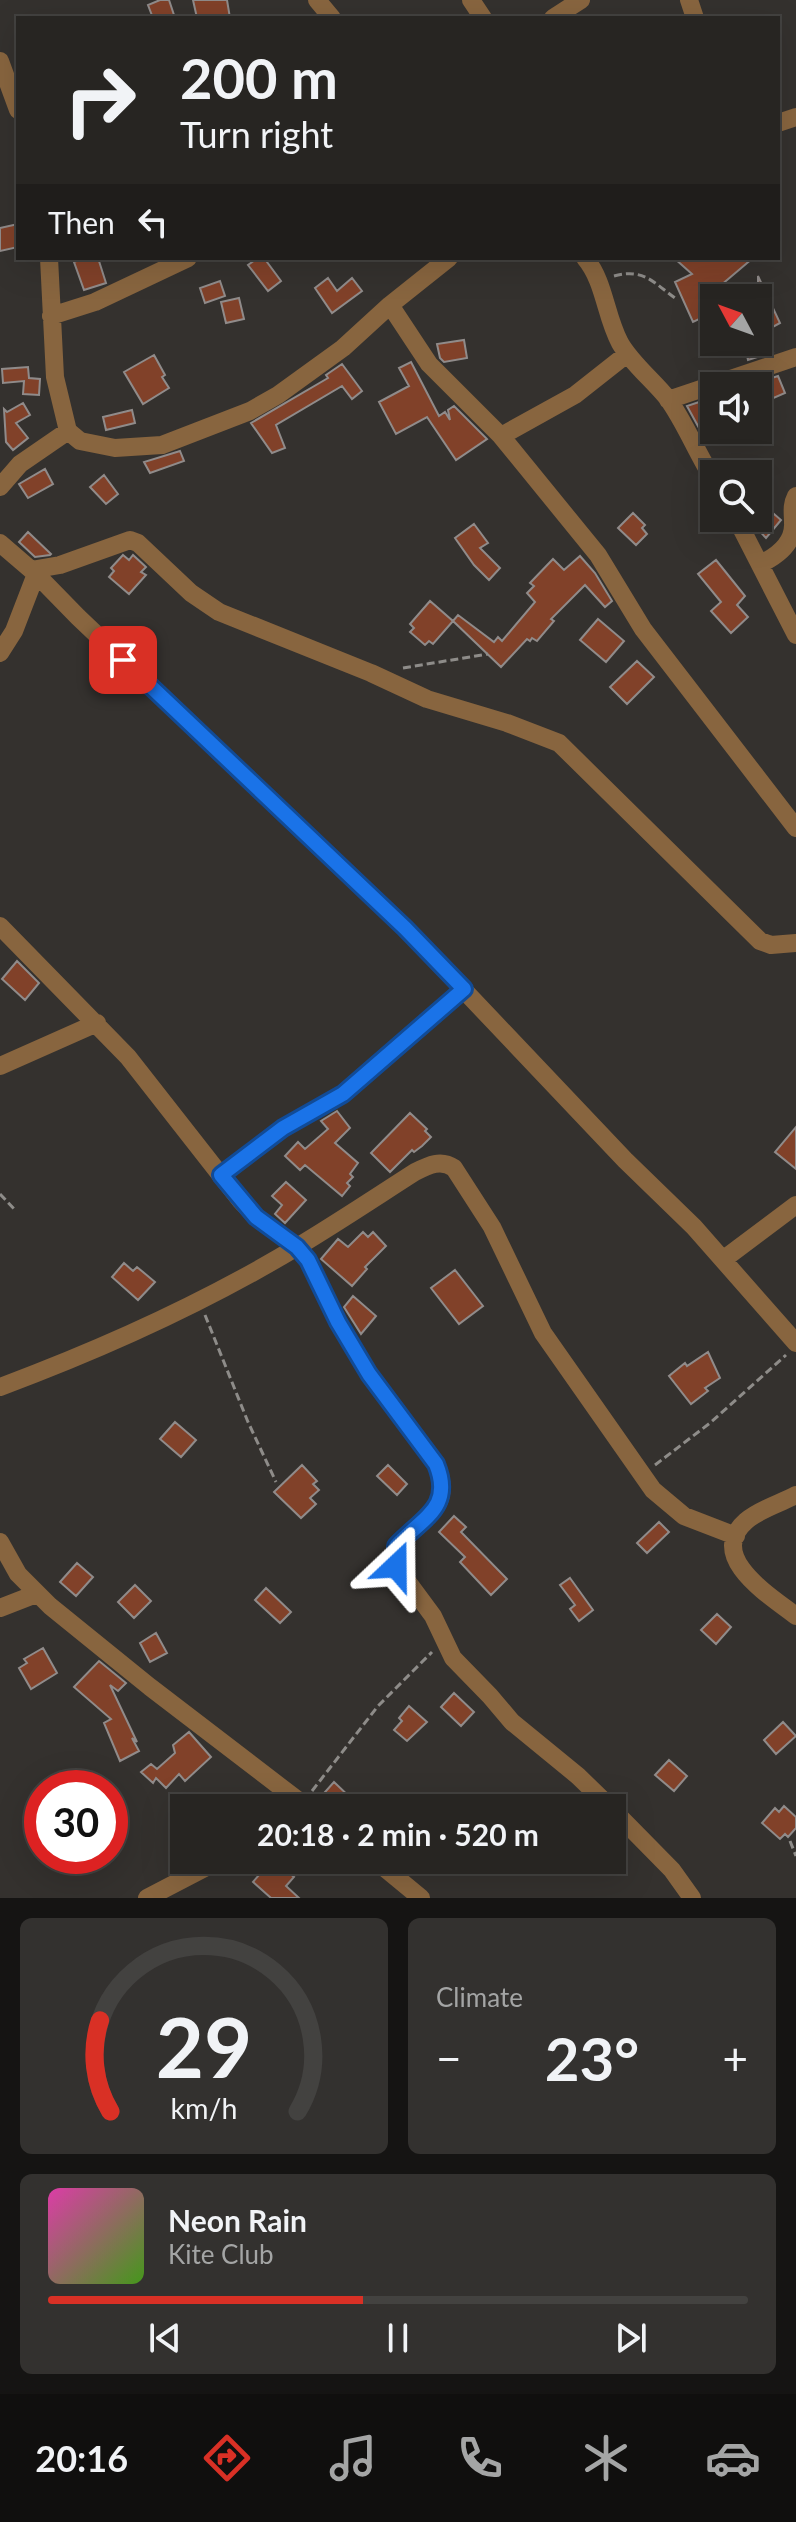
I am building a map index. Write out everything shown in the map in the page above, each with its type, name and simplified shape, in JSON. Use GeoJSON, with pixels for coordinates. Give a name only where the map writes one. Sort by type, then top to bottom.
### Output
{"type":"FeatureCollection","features":[{"type":"Feature","properties":{"kind":"street"},"geometry":{"type":"LineString","coordinates":[[317,0],[330,16]]}},
{"type":"Feature","properties":{"kind":"street"},"geometry":{"type":"LineString","coordinates":[[556,16],[581,0]]}},
{"type":"Feature","properties":{"kind":"street"},"geometry":{"type":"LineString","coordinates":[[0,61],[16,105]]}},
{"type":"Feature","properties":{"kind":"street"},"geometry":{"type":"LineString","coordinates":[[49,260],[55,377],[68,431],[80,441],[115,448],[162,445],[225,422],[278,395],[343,348],[446,260]]}},
{"type":"Feature","properties":{"kind":"street"},"geometry":{"type":"LineString","coordinates":[[51,316],[95,302],[184,260]]}},
{"type":"Feature","properties":{"kind":"street"},"geometry":{"type":"LineString","coordinates":[[586,260],[599,280],[609,318],[627,354],[668,400],[702,460]]}},
{"type":"Feature","properties":{"kind":"street"},"geometry":{"type":"LineString","coordinates":[[390,305],[429,364],[501,436],[598,555],[643,629],[796,828]]}},
{"type":"Feature","properties":{"kind":"street"},"geometry":{"type":"LineString","coordinates":[[501,436],[575,395],[627,354]]}},
{"type":"Feature","properties":{"kind":"street"},"geometry":{"type":"LineString","coordinates":[[668,400],[796,357]]}},
{"type":"Feature","properties":{"kind":"street"},"geometry":{"type":"LineString","coordinates":[[0,487],[20,464],[68,431]]}},
{"type":"Feature","properties":{"kind":"street"},"geometry":{"type":"LineString","coordinates":[[760,564],[785,546],[792,536],[792,506],[796,496]]}},
{"type":"Feature","properties":{"kind":"street"},"geometry":{"type":"LineString","coordinates":[[743,532],[796,635]]}},
{"type":"Feature","properties":{"kind":"street"},"geometry":{"type":"LineString","coordinates":[[0,653],[7,628],[34,572],[130,540],[138,543],[191,593],[219,612],[427,699],[507,723],[559,743],[760,941],[771,945],[796,943]]}},
{"type":"Feature","properties":{"kind":"street"},"geometry":{"type":"LineString","coordinates":[[0,543],[34,572],[405,928],[625,1160],[724,1259],[796,1344]]}},
{"type":"Feature","properties":{"kind":"street"},"geometry":{"type":"LineString","coordinates":[[0,926],[128,1057],[256,1217],[297,1247],[315,1272],[338,1322],[369,1374],[436,1464],[441,1477],[442,1492],[437,1504],[428,1518],[398,1544],[394,1556],[396,1566],[433,1616],[453,1658],[512,1722],[597,1794]]}},
{"type":"Feature","properties":{"kind":"street"},"geometry":{"type":"LineString","coordinates":[[221,1175],[283,1128],[343,1094],[464,989]]}},
{"type":"Feature","properties":{"kind":"street"},"geometry":{"type":"LineString","coordinates":[[0,1066],[97,1023]]}},
{"type":"Feature","properties":{"kind":"street"},"geometry":{"type":"LineString","coordinates":[[0,1387],[59,1365],[199,1301],[297,1247],[415,1172],[446,1162],[454,1168],[492,1227],[543,1333],[642,1475],[668,1505],[684,1516],[736,1536]]}},
{"type":"Feature","properties":{"kind":"street"},"geometry":{"type":"LineString","coordinates":[[724,1259],[796,1205]]}},
{"type":"Feature","properties":{"kind":"street"},"geometry":{"type":"LineString","coordinates":[[796,1495],[746,1521],[736,1536],[734,1552],[741,1570],[796,1616]]}},
{"type":"Feature","properties":{"kind":"street"},"geometry":{"type":"LineString","coordinates":[[0,1542],[18,1574],[36,1594],[283,1794]]}},
{"type":"Feature","properties":{"kind":"street"},"geometry":{"type":"LineString","coordinates":[[0,1608],[36,1594]]}},
{"type":"Feature","properties":{"kind":"street"},"geometry":{"type":"LineString","coordinates":[[626,1822],[672,1870],[692,1898]]}},
{"type":"Feature","properties":{"kind":"street"},"geometry":{"type":"LineString","coordinates":[[147,1898],[193,1874]]}},
{"type":"Feature","properties":{"kind":"street"},"geometry":{"type":"LineString","coordinates":[[392,1874],[421,1898]]}},
{"type":"Feature","properties":{"kind":"path"},"geometry":{"type":"LineString","coordinates":[[599,280],[637,273],[675,298]]}},
{"type":"Feature","properties":{"kind":"path"},"geometry":{"type":"LineString","coordinates":[[400,668],[488,654]]}},
{"type":"Feature","properties":{"kind":"path"},"geometry":{"type":"LineString","coordinates":[[0,1194],[16,1211]]}},
{"type":"Feature","properties":{"kind":"path"},"geometry":{"type":"LineString","coordinates":[[199,1301],[276,1482]]}},
{"type":"Feature","properties":{"kind":"path"},"geometry":{"type":"LineString","coordinates":[[642,1475],[710,1423],[796,1344]]}},
{"type":"Feature","properties":{"kind":"path"},"geometry":{"type":"LineString","coordinates":[[302,1794],[378,1706],[444,1640]]}},
{"type":"Feature","properties":{"kind":"path"},"geometry":{"type":"LineString","coordinates":[[790,1841],[796,1856]]}},
{"type":"Feature","properties":{"kind":"building"},"geometry":{"type":"Polygon","coordinates":[[[169,0],[174,16],[152,16],[148,5],[169,0]]]}},
{"type":"Feature","properties":{"kind":"building"},"geometry":{"type":"Polygon","coordinates":[[[193,0],[227,0],[230,16],[197,16],[193,0]]]}},
{"type":"Feature","properties":{"kind":"building"},"geometry":{"type":"Polygon","coordinates":[[[16,224],[16,247],[0,251],[0,228],[16,224]]]}},
{"type":"Feature","properties":{"kind":"building"},"geometry":{"type":"Polygon","coordinates":[[[99,260],[106,283],[84,290],[74,262],[99,260]]]}},
{"type":"Feature","properties":{"kind":"building"},"geometry":{"type":"Polygon","coordinates":[[[255,260],[265,260],[281,281],[268,291],[248,265],[255,260]]]}},
{"type":"Feature","properties":{"kind":"building"},"geometry":{"type":"Polygon","coordinates":[[[676,260],[751,260],[722,284],[700,284],[700,319],[693,322],[675,282],[692,274],[676,260]]]}},
{"type":"Feature","properties":{"kind":"building"},"geometry":{"type":"Polygon","coordinates":[[[328,278],[337,291],[352,278],[362,291],[332,313],[315,288],[328,278]]]}},
{"type":"Feature","properties":{"kind":"building"},"geometry":{"type":"Polygon","coordinates":[[[220,281],[225,296],[205,303],[200,288],[220,281]]]}},
{"type":"Feature","properties":{"kind":"building"},"geometry":{"type":"Polygon","coordinates":[[[239,298],[244,319],[226,323],[221,302],[239,298]]]}},
{"type":"Feature","properties":{"kind":"building"},"geometry":{"type":"Polygon","coordinates":[[[772,306],[780,323],[772,327],[772,306]]]}},
{"type":"Feature","properties":{"kind":"building"},"geometry":{"type":"Polygon","coordinates":[[[464,340],[467,358],[444,362],[440,358],[437,344],[464,340]]]}},
{"type":"Feature","properties":{"kind":"building"},"geometry":{"type":"Polygon","coordinates":[[[154,355],[169,388],[143,404],[124,372],[154,355]]]}},
{"type":"Feature","properties":{"kind":"building"},"geometry":{"type":"Polygon","coordinates":[[[411,362],[439,416],[445,412],[450,420],[448,410],[454,406],[487,439],[456,460],[427,417],[396,434],[379,402],[409,386],[399,368],[411,362]]]}},
{"type":"Feature","properties":{"kind":"building"},"geometry":{"type":"Polygon","coordinates":[[[342,364],[362,391],[352,399],[342,386],[276,425],[285,448],[272,453],[251,423],[328,378],[326,375],[342,364]]]}},
{"type":"Feature","properties":{"kind":"building"},"geometry":{"type":"Polygon","coordinates":[[[28,367],[29,378],[40,379],[39,395],[23,394],[24,381],[3,383],[2,369],[28,367]]]}},
{"type":"Feature","properties":{"kind":"building"},"geometry":{"type":"Polygon","coordinates":[[[778,376],[785,393],[772,399],[772,378],[778,376]]]}},
{"type":"Feature","properties":{"kind":"building"},"geometry":{"type":"Polygon","coordinates":[[[700,402],[700,430],[687,406],[700,402]]]}},
{"type":"Feature","properties":{"kind":"building"},"geometry":{"type":"Polygon","coordinates":[[[23,403],[30,415],[16,423],[28,438],[13,450],[6,442],[4,409],[7,412],[23,403]]]}},
{"type":"Feature","properties":{"kind":"building"},"geometry":{"type":"Polygon","coordinates":[[[132,410],[135,423],[106,430],[103,417],[132,410]]]}},
{"type":"Feature","properties":{"kind":"building"},"geometry":{"type":"Polygon","coordinates":[[[180,451],[184,461],[150,473],[144,462],[180,451]]]}},
{"type":"Feature","properties":{"kind":"building"},"geometry":{"type":"Polygon","coordinates":[[[45,469],[53,484],[28,498],[19,484],[45,469]]]}},
{"type":"Feature","properties":{"kind":"building"},"geometry":{"type":"Polygon","coordinates":[[[104,475],[118,494],[106,504],[90,487],[104,475]]]}},
{"type":"Feature","properties":{"kind":"building"},"geometry":{"type":"Polygon","coordinates":[[[772,512],[781,520],[772,531],[772,512]]]}},
{"type":"Feature","properties":{"kind":"building"},"geometry":{"type":"Polygon","coordinates":[[[633,513],[645,525],[642,528],[647,534],[636,545],[618,528],[633,513]]]}},
{"type":"Feature","properties":{"kind":"building"},"geometry":{"type":"Polygon","coordinates":[[[474,524],[488,543],[480,548],[500,568],[489,580],[455,538],[474,524]]]}},
{"type":"Feature","properties":{"kind":"building"},"geometry":{"type":"Polygon","coordinates":[[[28,532],[50,555],[35,557],[19,542],[28,532]]]}},
{"type":"Feature","properties":{"kind":"building"},"geometry":{"type":"Polygon","coordinates":[[[123,555],[129,560],[133,555],[146,567],[141,572],[146,575],[129,594],[109,577],[114,571],[111,568],[123,555]]]}},
{"type":"Feature","properties":{"kind":"building"},"geometry":{"type":"Polygon","coordinates":[[[580,556],[612,601],[605,607],[585,585],[551,619],[554,621],[537,641],[527,639],[501,667],[453,621],[458,615],[494,642],[498,637],[502,641],[535,602],[527,593],[534,586],[530,583],[553,559],[564,570],[580,556]]]}},
{"type":"Feature","properties":{"kind":"building"},"geometry":{"type":"Polygon","coordinates":[[[716,560],[745,596],[737,605],[748,617],[731,633],[711,611],[721,602],[698,574],[716,560]]]}},
{"type":"Feature","properties":{"kind":"building"},"geometry":{"type":"Polygon","coordinates":[[[430,601],[453,621],[433,644],[429,641],[425,645],[410,632],[414,628],[410,624],[430,601]]]}},
{"type":"Feature","properties":{"kind":"building"},"geometry":{"type":"Polygon","coordinates":[[[598,619],[624,641],[606,662],[580,640],[598,619]]]}},
{"type":"Feature","properties":{"kind":"building"},"geometry":{"type":"Polygon","coordinates":[[[637,661],[654,677],[627,704],[610,687],[637,661]]]}},
{"type":"Feature","properties":{"kind":"building"},"geometry":{"type":"Polygon","coordinates":[[[17,961],[39,983],[25,1000],[2,979],[17,961]]]}},
{"type":"Feature","properties":{"kind":"building"},"geometry":{"type":"Polygon","coordinates":[[[337,1111],[350,1128],[335,1143],[358,1163],[350,1174],[353,1177],[347,1183],[350,1186],[342,1196],[305,1165],[300,1170],[285,1156],[298,1142],[305,1149],[328,1129],[321,1121],[337,1111]]]}},
{"type":"Feature","properties":{"kind":"building"},"geometry":{"type":"Polygon","coordinates":[[[410,1113],[431,1137],[414,1152],[412,1150],[390,1172],[371,1153],[410,1113]]]}},
{"type":"Feature","properties":{"kind":"building"},"geometry":{"type":"Polygon","coordinates":[[[796,1127],[796,1169],[775,1152],[796,1127]]]}},
{"type":"Feature","properties":{"kind":"building"},"geometry":{"type":"Polygon","coordinates":[[[286,1182],[306,1200],[285,1223],[275,1214],[282,1205],[272,1196],[286,1182]]]}},
{"type":"Feature","properties":{"kind":"building"},"geometry":{"type":"Polygon","coordinates":[[[363,1232],[368,1237],[373,1232],[386,1246],[365,1267],[367,1269],[352,1286],[321,1259],[338,1239],[348,1247],[363,1232]]]}},
{"type":"Feature","properties":{"kind":"building"},"geometry":{"type":"Polygon","coordinates":[[[124,1263],[133,1271],[137,1267],[155,1282],[138,1300],[112,1277],[124,1263]]]}},
{"type":"Feature","properties":{"kind":"building"},"geometry":{"type":"Polygon","coordinates":[[[455,1270],[483,1306],[459,1324],[431,1288],[455,1270]]]}},
{"type":"Feature","properties":{"kind":"building"},"geometry":{"type":"Polygon","coordinates":[[[353,1296],[376,1316],[361,1334],[344,1307],[353,1296]]]}},
{"type":"Feature","properties":{"kind":"building"},"geometry":{"type":"Polygon","coordinates":[[[708,1352],[720,1378],[705,1388],[708,1391],[691,1404],[669,1376],[685,1363],[687,1366],[708,1352]]]}},
{"type":"Feature","properties":{"kind":"building"},"geometry":{"type":"Polygon","coordinates":[[[175,1422],[196,1440],[181,1457],[160,1439],[175,1422]]]}},
{"type":"Feature","properties":{"kind":"building"},"geometry":{"type":"Polygon","coordinates":[[[302,1465],[317,1481],[313,1484],[319,1490],[310,1498],[316,1504],[301,1518],[274,1492],[302,1465]]]}},
{"type":"Feature","properties":{"kind":"building"},"geometry":{"type":"Polygon","coordinates":[[[388,1465],[407,1484],[397,1495],[377,1476],[388,1465]]]}},
{"type":"Feature","properties":{"kind":"building"},"geometry":{"type":"Polygon","coordinates":[[[454,1516],[466,1527],[461,1532],[507,1579],[491,1595],[460,1562],[465,1557],[439,1532],[454,1516]]]}},
{"type":"Feature","properties":{"kind":"building"},"geometry":{"type":"Polygon","coordinates":[[[659,1522],[669,1532],[647,1553],[637,1543],[659,1522]]]}},
{"type":"Feature","properties":{"kind":"building"},"geometry":{"type":"Polygon","coordinates":[[[77,1563],[93,1577],[76,1596],[60,1582],[77,1563]]]}},
{"type":"Feature","properties":{"kind":"building"},"geometry":{"type":"Polygon","coordinates":[[[570,1578],[593,1610],[579,1621],[570,1609],[575,1605],[560,1585],[570,1578]]]}},
{"type":"Feature","properties":{"kind":"building"},"geometry":{"type":"Polygon","coordinates":[[[135,1585],[151,1601],[134,1618],[118,1602],[135,1585]]]}},
{"type":"Feature","properties":{"kind":"building"},"geometry":{"type":"Polygon","coordinates":[[[266,1588],[291,1612],[280,1623],[255,1600],[266,1588]]]}},
{"type":"Feature","properties":{"kind":"building"},"geometry":{"type":"Polygon","coordinates":[[[717,1614],[731,1627],[716,1644],[701,1630],[717,1614]]]}},
{"type":"Feature","properties":{"kind":"building"},"geometry":{"type":"Polygon","coordinates":[[[156,1633],[167,1653],[150,1662],[140,1643],[156,1633]]]}},
{"type":"Feature","properties":{"kind":"building"},"geometry":{"type":"Polygon","coordinates":[[[43,1648],[57,1673],[31,1689],[19,1668],[27,1663],[24,1659],[43,1648]]]}},
{"type":"Feature","properties":{"kind":"building"},"geometry":{"type":"Polygon","coordinates":[[[99,1661],[126,1683],[118,1691],[110,1685],[139,1751],[120,1761],[104,1723],[111,1719],[74,1687],[99,1661]]]}},
{"type":"Feature","properties":{"kind":"building"},"geometry":{"type":"Polygon","coordinates":[[[454,1693],[474,1712],[461,1726],[441,1707],[454,1693]]]}},
{"type":"Feature","properties":{"kind":"building"},"geometry":{"type":"Polygon","coordinates":[[[409,1706],[427,1722],[407,1741],[394,1730],[409,1706]]]}},
{"type":"Feature","properties":{"kind":"building"},"geometry":{"type":"Polygon","coordinates":[[[783,1722],[796,1736],[776,1754],[764,1740],[783,1722]]]}},
{"type":"Feature","properties":{"kind":"building"},"geometry":{"type":"Polygon","coordinates":[[[189,1732],[211,1757],[185,1781],[179,1774],[166,1788],[156,1778],[153,1783],[141,1772],[151,1764],[157,1769],[175,1753],[173,1745],[189,1732]]]}},
{"type":"Feature","properties":{"kind":"building"},"geometry":{"type":"Polygon","coordinates":[[[669,1760],[687,1776],[674,1791],[655,1775],[669,1760]]]}},
{"type":"Feature","properties":{"kind":"building"},"geometry":{"type":"Polygon","coordinates":[[[334,1782],[347,1794],[323,1794],[334,1782]]]}},
{"type":"Feature","properties":{"kind":"building"},"geometry":{"type":"Polygon","coordinates":[[[784,1806],[796,1817],[796,1828],[788,1837],[785,1834],[780,1839],[762,1823],[775,1808],[779,1812],[784,1806]]]}},
{"type":"Feature","properties":{"kind":"building"},"geometry":{"type":"Polygon","coordinates":[[[260,1874],[290,1874],[294,1877],[286,1886],[299,1898],[271,1898],[253,1882],[260,1874]]]}},
{"type":"Feature","properties":{"kind":"route"},"geometry":{"type":"LineString","coordinates":[[123,660],[405,928],[464,989],[343,1094],[283,1128],[221,1175],[256,1217],[297,1247],[308,1260],[338,1322],[369,1374],[436,1464],[441,1477],[441,1498],[428,1518],[396,1546],[396,1566]]}}]}
